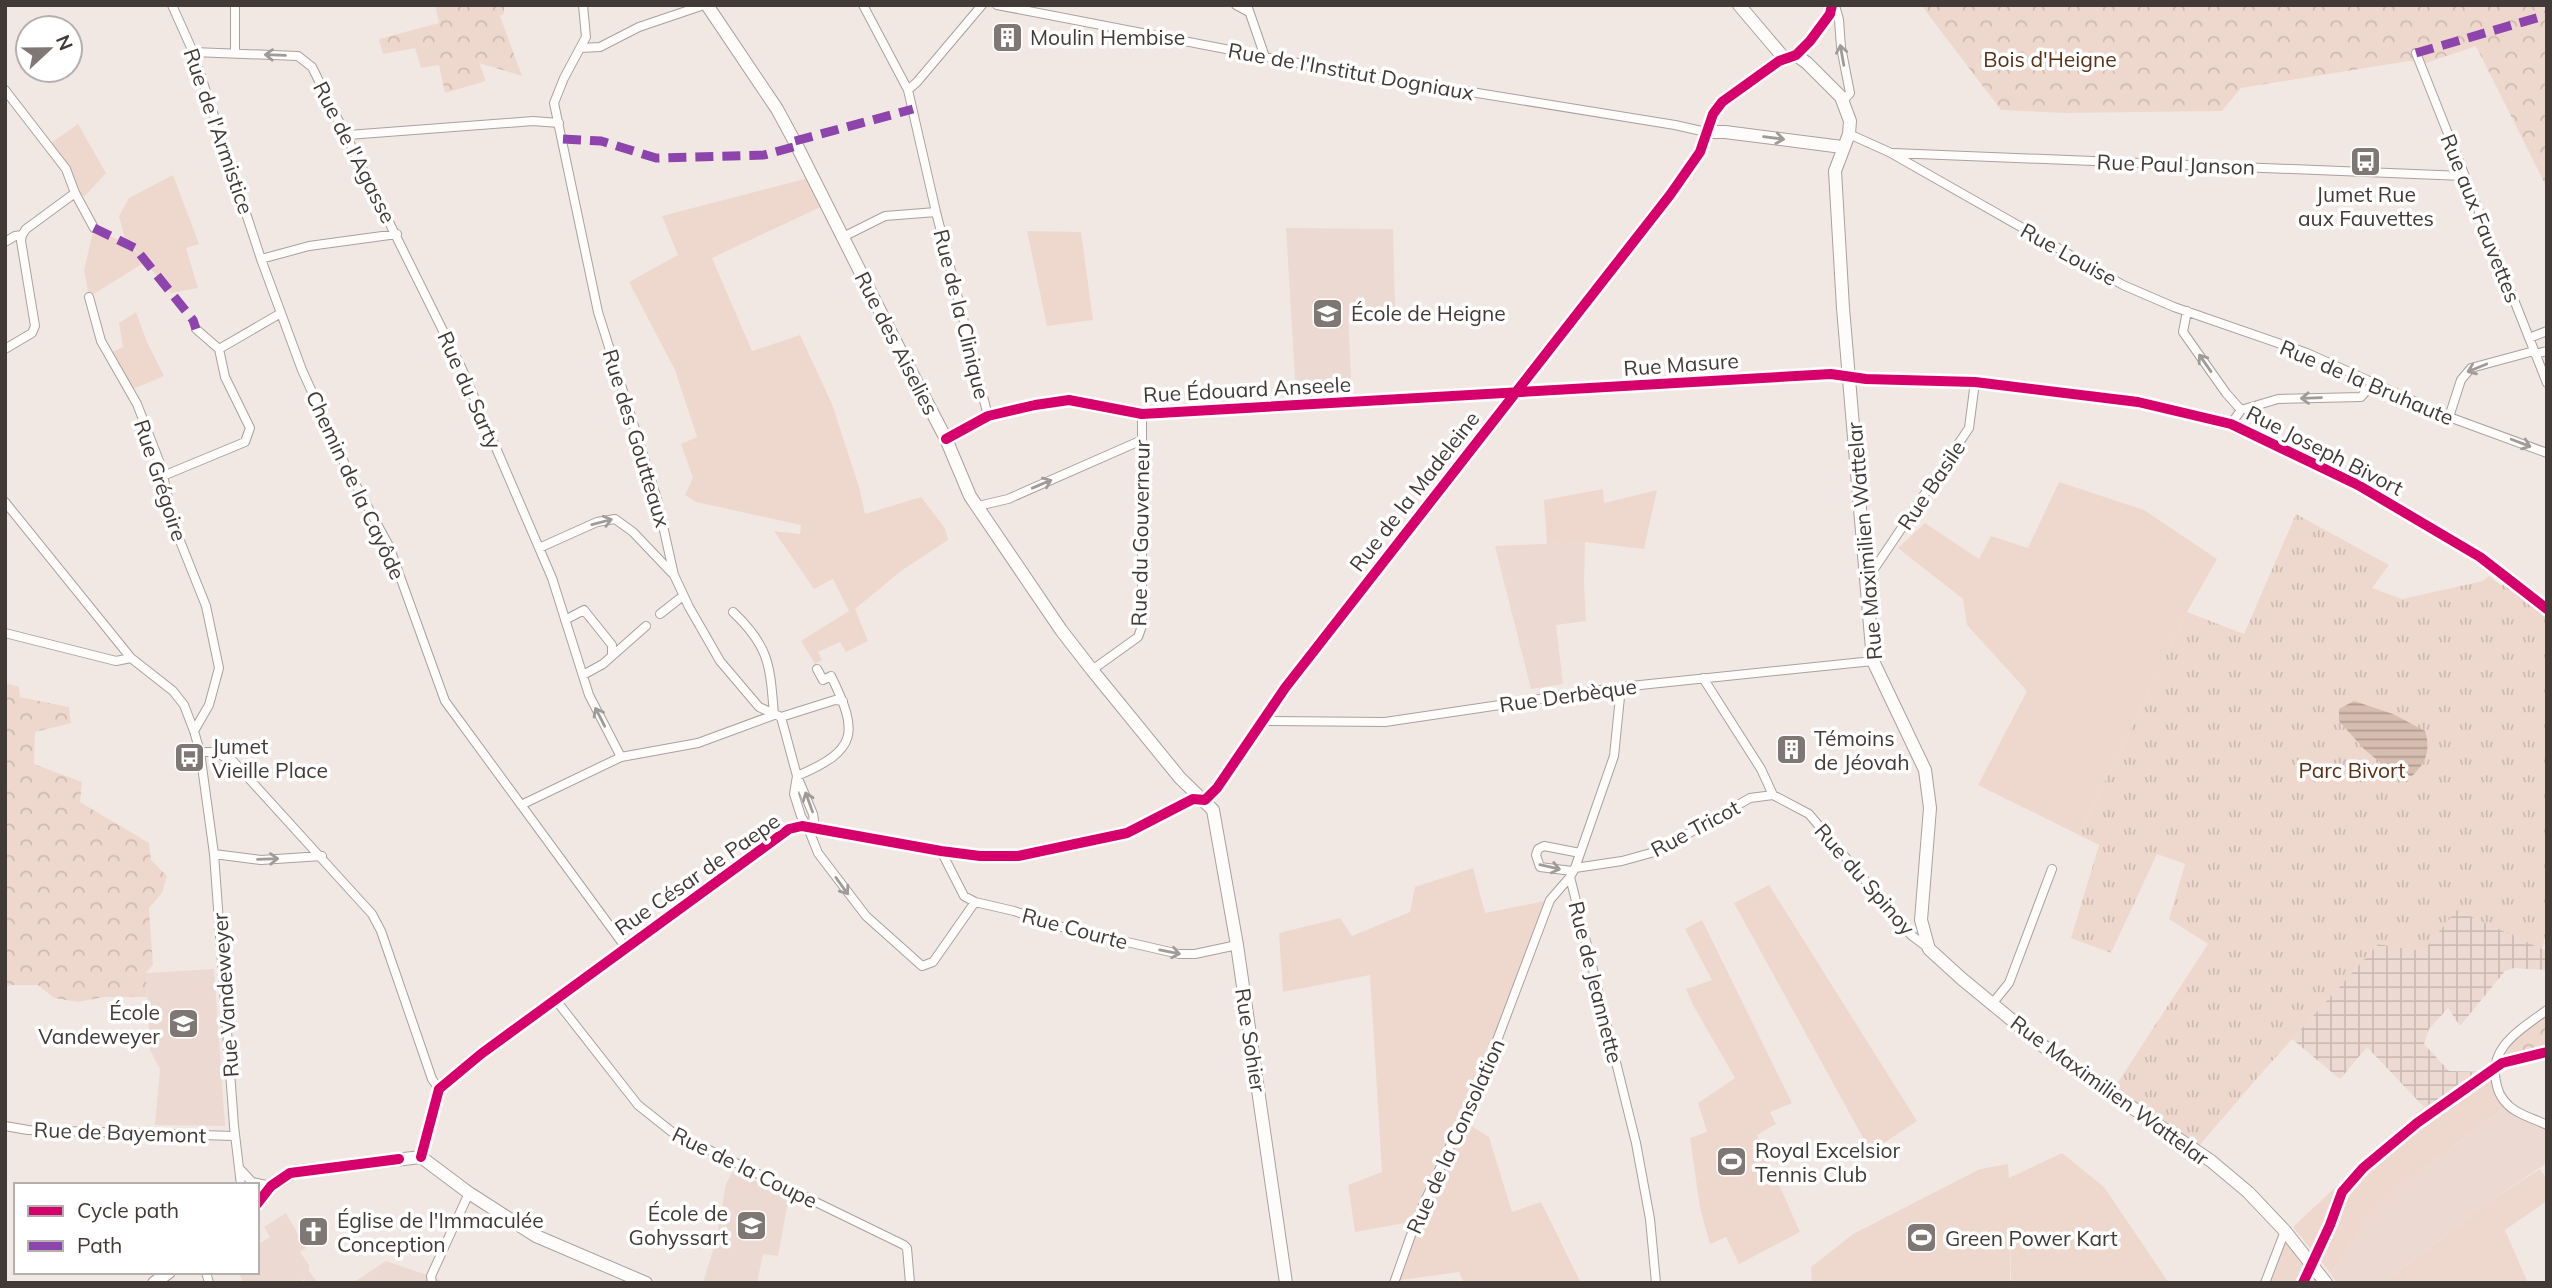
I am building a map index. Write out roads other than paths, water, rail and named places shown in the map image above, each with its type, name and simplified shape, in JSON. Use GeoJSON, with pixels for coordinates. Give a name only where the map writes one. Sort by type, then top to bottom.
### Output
{"type":"FeatureCollection","features":[{"type":"Feature","properties":{"kind":"street","name":"Rue de l'Armistice"},"geometry":{"type":"LineString","coordinates":[[172,5],[193,52],[261,259]]}},
{"type":"Feature","properties":{"kind":"street"},"geometry":{"type":"LineString","coordinates":[[235,5],[235,53]]}},
{"type":"Feature","properties":{"kind":"street","name":"Rue des Goutteaux"},"geometry":{"type":"LineString","coordinates":[[583,5],[586,37],[554,103],[598,312],[657,499],[674,575],[683,596],[720,661],[759,708],[777,716]]}},
{"type":"Feature","properties":{"kind":"street"},"geometry":{"type":"LineString","coordinates":[[580,48],[600,47],[639,27],[706,5]]}},
{"type":"Feature","properties":{"kind":"street","name":"Rue des Aiselies"},"geometry":{"type":"LineString","coordinates":[[706,5],[777,109],[946,439],[966,487],[1061,631],[1180,778],[1205,800]]}},
{"type":"Feature","properties":{"kind":"street","name":"Rue de la Clinique"},"geometry":{"type":"LineString","coordinates":[[863,5],[908,90],[988,416]]}},
{"type":"Feature","properties":{"kind":"street"},"geometry":{"type":"LineString","coordinates":[[908,90],[918,82],[982,5]]}},
{"type":"Feature","properties":{"kind":"street","name":"Rue de l'Institut Dogniaux"},"geometry":{"type":"LineString","coordinates":[[997,5],[1329,69],[1706,132]]}},
{"type":"Feature","properties":{"kind":"street"},"geometry":{"type":"LineString","coordinates":[[1236,5],[1248,8],[1265,57]]}},
{"type":"Feature","properties":{"kind":"street"},"geometry":{"type":"LineString","coordinates":[[1739,5],[1790,56],[1807,63],[1843,101],[1850,121],[1849,134]]}},
{"type":"Feature","properties":{"kind":"street"},"geometry":{"type":"LineString","coordinates":[[1790,56],[1830,15],[1833,5]]}},
{"type":"Feature","properties":{"kind":"street"},"geometry":{"type":"LineString","coordinates":[[1833,5],[1839,20],[1850,93],[1843,101]]}},
{"type":"Feature","properties":{"kind":"street","name":"Rue de l'Agasse"},"geometry":{"type":"LineString","coordinates":[[193,52],[298,56],[312,67],[397,234]]}},
{"type":"Feature","properties":{"kind":"street","name":"Rue aux Fauvettes"},"geometry":{"type":"LineString","coordinates":[[2416,53],[2547,383]]}},
{"type":"Feature","properties":{"kind":"street","name":"Rue de la Madeleine"},"geometry":{"type":"LineString","coordinates":[[1205,800],[1217,788],[1285,688],[1670,195],[1700,152],[1713,114],[1722,102],[1790,56]]}},
{"type":"Feature","properties":{"kind":"street"},"geometry":{"type":"LineString","coordinates":[[5,90],[66,169],[75,193],[94,228]]}},
{"type":"Feature","properties":{"kind":"street"},"geometry":{"type":"LineString","coordinates":[[1722,102],[1717,114],[1725,132]]}},
{"type":"Feature","properties":{"kind":"street"},"geometry":{"type":"LineString","coordinates":[[348,135],[533,121],[559,123]]}},
{"type":"Feature","properties":{"kind":"street"},"geometry":{"type":"LineString","coordinates":[[1706,132],[1842,147]]}},
{"type":"Feature","properties":{"kind":"street","name":"Rue Maximilien Wattelar"},"geometry":{"type":"LineString","coordinates":[[1849,134],[1835,171],[1873,661],[1925,770],[1930,808],[1922,920],[1929,948],[2053,1054],[2211,1161],[2248,1192],[2286,1231],[2326,1283]]}},
{"type":"Feature","properties":{"kind":"street","name":"Rue Louise"},"geometry":{"type":"LineString","coordinates":[[1849,134],[1889,152],[2123,285],[2187,311]]}},
{"type":"Feature","properties":{"kind":"street","name":"Rue Paul Janson"},"geometry":{"type":"LineString","coordinates":[[1889,152],[2463,176]]}},
{"type":"Feature","properties":{"kind":"street"},"geometry":{"type":"LineString","coordinates":[[5,349],[32,333],[35,326],[22,235],[35,222],[75,193]]}},
{"type":"Feature","properties":{"kind":"street","name":"Rue de la Clinique"},"geometry":{"type":"LineString","coordinates":[[843,237],[885,216],[936,212]]}},
{"type":"Feature","properties":{"kind":"street"},"geometry":{"type":"LineString","coordinates":[[261,259],[309,246],[397,234]]}},
{"type":"Feature","properties":{"kind":"street","name":"Rue du Sarty"},"geometry":{"type":"LineString","coordinates":[[397,234],[462,369],[539,548],[589,695],[621,757]]}},
{"type":"Feature","properties":{"kind":"street"},"geometry":{"type":"LineString","coordinates":[[5,242],[22,235]]}},
{"type":"Feature","properties":{"kind":"street","name":"Chemin de la Cayôde"},"geometry":{"type":"LineString","coordinates":[[261,259],[302,370],[330,432],[389,547],[445,701],[626,948]]}},
{"type":"Feature","properties":{"kind":"street","name":"Rue Grégoire"},"geometry":{"type":"LineString","coordinates":[[89,297],[101,341],[137,404],[163,477],[174,526],[206,606],[219,668],[209,705],[194,732]]}},
{"type":"Feature","properties":{"kind":"street"},"geometry":{"type":"LineString","coordinates":[[2187,311],[2183,332],[2241,410]]}},
{"type":"Feature","properties":{"kind":"street","name":"Rue de la Bruhaute"},"geometry":{"type":"LineString","coordinates":[[2187,311],[2307,353],[2449,417],[2547,453]]}},
{"type":"Feature","properties":{"kind":"street"},"geometry":{"type":"LineString","coordinates":[[219,349],[281,313]]}},
{"type":"Feature","properties":{"kind":"street"},"geometry":{"type":"LineString","coordinates":[[163,477],[245,442],[250,428],[225,377],[219,349],[196,329]]}},
{"type":"Feature","properties":{"kind":"street"},"geometry":{"type":"LineString","coordinates":[[2529,338],[2547,331]]}},
{"type":"Feature","properties":{"kind":"street"},"geometry":{"type":"LineString","coordinates":[[2449,417],[2465,373],[2471,368],[2547,351]]}},
{"type":"Feature","properties":{"kind":"street","name":"Rue Masure"},"geometry":{"type":"LineString","coordinates":[[1516,393],[1835,374],[1849,378]]}},
{"type":"Feature","properties":{"kind":"street","name":"Rue Joseph Bivort"},"geometry":{"type":"LineString","coordinates":[[1849,378],[1975,382],[2138,402],[2231,424],[2358,485],[2480,557],[2547,609]]}},
{"type":"Feature","properties":{"kind":"street","name":"Rue Basile"},"geometry":{"type":"LineString","coordinates":[[1866,581],[1969,428],[1975,382]]}},
{"type":"Feature","properties":{"kind":"street"},"geometry":{"type":"LineString","coordinates":[[2231,424],[2241,410],[2278,399],[2361,397],[2373,383]]}},
{"type":"Feature","properties":{"kind":"street","name":"Rue Édouard Anseele"},"geometry":{"type":"LineString","coordinates":[[946,439],[988,416],[1069,400],[1142,414],[1516,393]]}},
{"type":"Feature","properties":{"kind":"street","name":"Rue du Gouverneur"},"geometry":{"type":"LineString","coordinates":[[1092,670],[1138,637],[1142,626],[1142,414]]}},
{"type":"Feature","properties":{"kind":"street"},"geometry":{"type":"LineString","coordinates":[[978,506],[1009,499],[1142,440]]}},
{"type":"Feature","properties":{"kind":"street","name":"Rue Vandeweyer"},"geometry":{"type":"LineString","coordinates":[[5,502],[131,658],[167,687],[184,705],[201,752],[214,854],[241,1183]]}},
{"type":"Feature","properties":{"kind":"street"},"geometry":{"type":"LineString","coordinates":[[539,548],[597,523],[615,519],[633,532],[674,575]]}},
{"type":"Feature","properties":{"kind":"street"},"geometry":{"type":"LineString","coordinates":[[660,614],[683,596]]}},
{"type":"Feature","properties":{"kind":"street"},"geometry":{"type":"LineString","coordinates":[[565,620],[584,610],[612,645],[612,656]]}},
{"type":"Feature","properties":{"kind":"street"},"geometry":{"type":"LineString","coordinates":[[733,612],[766,654],[777,716],[813,814],[814,820],[808,828],[818,853],[850,897],[897,946],[922,966],[933,962],[975,902],[964,896],[941,851]]}},
{"type":"Feature","properties":{"kind":"street"},"geometry":{"type":"LineString","coordinates":[[583,675],[603,664],[646,626]]}},
{"type":"Feature","properties":{"kind":"street"},"geometry":{"type":"LineString","coordinates":[[5,633],[116,661],[131,658]]}},
{"type":"Feature","properties":{"kind":"street","name":"Rue Derbèque"},"geometry":{"type":"LineString","coordinates":[[1264,721],[1385,722],[1621,687],[1873,661]]}},
{"type":"Feature","properties":{"kind":"street"},"geometry":{"type":"LineString","coordinates":[[797,776],[838,754],[847,743],[849,733],[843,701],[831,676],[823,680],[817,669]]}},
{"type":"Feature","properties":{"kind":"street"},"geometry":{"type":"LineString","coordinates":[[1703,678],[1761,769],[1773,795]]}},
{"type":"Feature","properties":{"kind":"street"},"geometry":{"type":"LineString","coordinates":[[1572,872],[1614,756],[1621,687]]}},
{"type":"Feature","properties":{"kind":"street"},"geometry":{"type":"LineString","coordinates":[[521,805],[621,757],[698,743],[777,716],[835,700],[843,701]]}},
{"type":"Feature","properties":{"kind":"street"},"geometry":{"type":"LineString","coordinates":[[201,752],[214,752],[233,761],[372,914],[381,931],[432,1079],[439,1089],[421,1157]]}},
{"type":"Feature","properties":{"kind":"street","name":"Rue du Spinoy"},"geometry":{"type":"LineString","coordinates":[[1773,795],[1809,814],[1911,935],[1929,948]]}},
{"type":"Feature","properties":{"kind":"street","name":"Rue Tricot"},"geometry":{"type":"LineString","coordinates":[[1580,853],[1544,846],[1536,855],[1540,867],[1572,872],[1622,861],[1658,851],[1750,798],[1773,795]]}},
{"type":"Feature","properties":{"kind":"street","name":"Rue César de Paepe"},"geometry":{"type":"LineString","coordinates":[[439,1089],[475,1058],[555,999],[783,832],[797,826],[941,851],[1000,856],[1042,853],[1127,833],[1193,799],[1205,800]]}},
{"type":"Feature","properties":{"kind":"street","name":"Rue Sohier"},"geometry":{"type":"LineString","coordinates":[[1205,800],[1213,810],[1217,827],[1237,946],[1286,1283]]}},
{"type":"Feature","properties":{"kind":"street"},"geometry":{"type":"LineString","coordinates":[[214,854],[261,860],[322,856]]}},
{"type":"Feature","properties":{"kind":"street"},"geometry":{"type":"LineString","coordinates":[[1992,1004],[2009,983],[2052,869]]}},
{"type":"Feature","properties":{"kind":"street","name":"Rue de la Consolation"},"geometry":{"type":"LineString","coordinates":[[1394,1283],[1416,1221],[1460,1124],[1473,1104],[1550,900],[1572,872]]}},
{"type":"Feature","properties":{"kind":"street","name":"Rue de Jeannette"},"geometry":{"type":"LineString","coordinates":[[1572,872],[1636,1143],[1650,1219],[1656,1283]]}},
{"type":"Feature","properties":{"kind":"street","name":"Rue Courte"},"geometry":{"type":"LineString","coordinates":[[975,902],[1014,911],[1062,927],[1179,954],[1195,954],[1237,946]]}},
{"type":"Feature","properties":{"kind":"street","name":"Rue de la Coupe"},"geometry":{"type":"LineString","coordinates":[[555,999],[638,1105],[652,1117],[672,1132],[904,1245],[907,1248],[910,1283]]}},
{"type":"Feature","properties":{"kind":"street"},"geometry":{"type":"LineString","coordinates":[[2547,1010],[2509,1039],[2495,1059],[2493,1072],[2499,1093],[2515,1111],[2547,1125]]}},
{"type":"Feature","properties":{"kind":"street","name":"Rue de Bayemont"},"geometry":{"type":"LineString","coordinates":[[5,1126],[28,1130],[235,1136]]}},
{"type":"Feature","properties":{"kind":"street"},"geometry":{"type":"LineString","coordinates":[[259,1201],[271,1186],[295,1172],[421,1157],[469,1193],[536,1236],[646,1283]]}},
{"type":"Feature","properties":{"kind":"street"},"geometry":{"type":"LineString","coordinates":[[238,1167],[252,1182],[257,1183]]}},
{"type":"Feature","properties":{"kind":"street"},"geometry":{"type":"LineString","coordinates":[[259,1183],[271,1186]]}},
{"type":"Feature","properties":{"kind":"street"},"geometry":{"type":"LineString","coordinates":[[432,1283],[431,1276],[469,1193]]}},
{"type":"Feature","properties":{"kind":"street"},"geometry":{"type":"LineString","coordinates":[[2265,1283],[2286,1231]]}},
{"type":"Feature","properties":{"kind":"place","name":"Moulin Hembise"},"geometry":{"type":"Point","coordinates":[1007,37]}},
{"type":"Feature","properties":{"kind":"place","name":"Jumet Rue aux Fauvettes"},"geometry":{"type":"Point","coordinates":[2366,162]}},
{"type":"Feature","properties":{"kind":"place","name":"École de Heigne"},"geometry":{"type":"Point","coordinates":[1328,313]}},
{"type":"Feature","properties":{"kind":"place","name":"Témoins de Jéovah"},"geometry":{"type":"Point","coordinates":[1791,750]}},
{"type":"Feature","properties":{"kind":"place","name":"Jumet Vieille Place"},"geometry":{"type":"Point","coordinates":[189,758]}},
{"type":"Feature","properties":{"kind":"place","name":"École Vandeweyer"},"geometry":{"type":"Point","coordinates":[183,1024]}},
{"type":"Feature","properties":{"kind":"place","name":"Royal Excelsior Tennis Club"},"geometry":{"type":"Point","coordinates":[1732,1162]}},
{"type":"Feature","properties":{"kind":"place","name":"École de Gohyssart"},"geometry":{"type":"Point","coordinates":[751,1225]}},
{"type":"Feature","properties":{"kind":"place","name":"Église de l'Immaculée Conception"},"geometry":{"type":"Point","coordinates":[314,1232]}},
{"type":"Feature","properties":{"kind":"place","name":"Green Power Kart"},"geometry":{"type":"Point","coordinates":[1922,1238]}},
{"type":"Feature","properties":{"kind":"park label","name":"Bois d'Heigne"},"geometry":{"type":"Point","coordinates":[2050,59]}},
{"type":"Feature","properties":{"kind":"park label","name":"Parc Bivort"},"geometry":{"type":"Point","coordinates":[2352,770]}}]}
